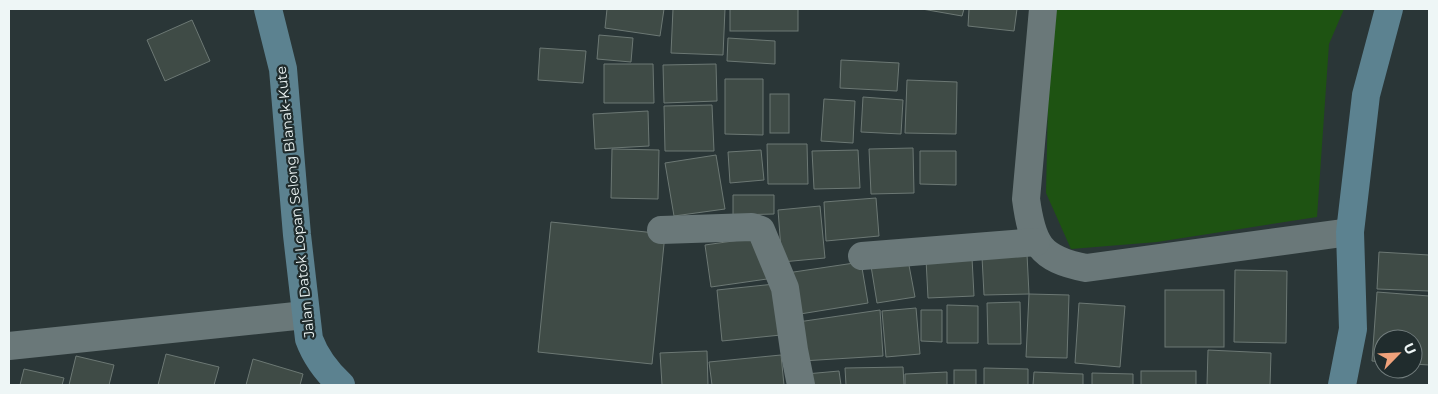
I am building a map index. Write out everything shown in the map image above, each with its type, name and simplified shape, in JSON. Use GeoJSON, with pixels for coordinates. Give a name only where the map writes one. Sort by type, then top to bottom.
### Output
{"type":"FeatureCollection","features":[{"type":"Feature","properties":{"kind":"street","name":"Jalan Datok Lopan Selong Blanak-Kute"},"geometry":{"type":"LineString","coordinates":[[268,9],[282,69],[309,339],[314,354],[330,375],[341,385]]}},
{"type":"Feature","properties":{"kind":"street"},"geometry":{"type":"LineString","coordinates":[[1043,9],[1026,199],[1030,224],[1036,242],[1048,254],[1066,264],[1086,268],[1350,232]]}},
{"type":"Feature","properties":{"kind":"street"},"geometry":{"type":"LineString","coordinates":[[1342,385],[1353,330],[1350,232],[1366,96],[1389,9]]}},
{"type":"Feature","properties":{"kind":"street"},"geometry":{"type":"LineString","coordinates":[[661,230],[752,227],[762,230],[785,288],[800,385]]}},
{"type":"Feature","properties":{"kind":"street"},"geometry":{"type":"LineString","coordinates":[[862,256],[1036,242]]}},
{"type":"Feature","properties":{"kind":"street"},"geometry":{"type":"LineString","coordinates":[[9,346],[306,315]]}},
{"type":"Feature","properties":{"kind":"green space"},"geometry":{"type":"Polygon","coordinates":[[[1050,9],[1344,9],[1329,44],[1317,217],[1157,242],[1071,249],[1046,193],[1050,9]]]}},
{"type":"Feature","properties":{"kind":"building"},"geometry":{"type":"Polygon","coordinates":[[[607,9],[664,9],[660,36],[605,28],[607,9]]]}},
{"type":"Feature","properties":{"kind":"building"},"geometry":{"type":"Polygon","coordinates":[[[673,9],[725,9],[723,55],[671,53],[673,9]]]}},
{"type":"Feature","properties":{"kind":"building"},"geometry":{"type":"Polygon","coordinates":[[[730,9],[798,9],[798,31],[730,31],[730,9]]]}},
{"type":"Feature","properties":{"kind":"building"},"geometry":{"type":"Polygon","coordinates":[[[922,9],[964,9],[962,16],[922,9]]]}},
{"type":"Feature","properties":{"kind":"building"},"geometry":{"type":"Polygon","coordinates":[[[969,9],[1017,9],[1014,31],[968,26],[969,9]]]}},
{"type":"Feature","properties":{"kind":"building"},"geometry":{"type":"Polygon","coordinates":[[[192,20],[210,61],[165,81],[147,40],[192,20]]]}},
{"type":"Feature","properties":{"kind":"building"},"geometry":{"type":"Polygon","coordinates":[[[599,35],[633,38],[631,62],[597,59],[599,35]]]}},
{"type":"Feature","properties":{"kind":"building"},"geometry":{"type":"Polygon","coordinates":[[[728,38],[775,41],[775,64],[727,61],[728,38]]]}},
{"type":"Feature","properties":{"kind":"building"},"geometry":{"type":"Polygon","coordinates":[[[540,48],[586,51],[583,83],[538,80],[540,48]]]}},
{"type":"Feature","properties":{"kind":"building"},"geometry":{"type":"Polygon","coordinates":[[[841,60],[899,63],[897,91],[840,88],[841,60]]]}},
{"type":"Feature","properties":{"kind":"building"},"geometry":{"type":"Polygon","coordinates":[[[604,64],[653,64],[654,103],[604,103],[604,64]]]}},
{"type":"Feature","properties":{"kind":"building"},"geometry":{"type":"Polygon","coordinates":[[[716,64],[717,101],[664,103],[663,65],[716,64]]]}},
{"type":"Feature","properties":{"kind":"building"},"geometry":{"type":"Polygon","coordinates":[[[725,79],[763,79],[763,135],[725,134],[725,79]]]}},
{"type":"Feature","properties":{"kind":"building"},"geometry":{"type":"Polygon","coordinates":[[[907,80],[957,82],[956,134],[905,133],[907,80]]]}},
{"type":"Feature","properties":{"kind":"building"},"geometry":{"type":"Polygon","coordinates":[[[770,94],[789,94],[789,133],[770,133],[770,94]]]}},
{"type":"Feature","properties":{"kind":"building"},"geometry":{"type":"Polygon","coordinates":[[[863,97],[903,100],[901,134],[861,132],[863,97]]]}},
{"type":"Feature","properties":{"kind":"building"},"geometry":{"type":"Polygon","coordinates":[[[824,99],[855,101],[853,143],[821,141],[824,99]]]}},
{"type":"Feature","properties":{"kind":"building"},"geometry":{"type":"Polygon","coordinates":[[[712,105],[714,151],[665,151],[664,106],[712,105]]]}},
{"type":"Feature","properties":{"kind":"building"},"geometry":{"type":"Polygon","coordinates":[[[648,111],[649,146],[595,149],[593,114],[648,111]]]}},
{"type":"Feature","properties":{"kind":"building"},"geometry":{"type":"Polygon","coordinates":[[[767,144],[807,144],[808,184],[768,184],[767,144]]]}},
{"type":"Feature","properties":{"kind":"building"},"geometry":{"type":"Polygon","coordinates":[[[913,148],[914,193],[871,194],[869,149],[913,148]]]}},
{"type":"Feature","properties":{"kind":"building"},"geometry":{"type":"Polygon","coordinates":[[[612,149],[659,150],[658,199],[611,198],[612,149]]]}},
{"type":"Feature","properties":{"kind":"building"},"geometry":{"type":"Polygon","coordinates":[[[761,150],[764,180],[730,183],[728,152],[761,150]]]}},
{"type":"Feature","properties":{"kind":"building"},"geometry":{"type":"Polygon","coordinates":[[[858,150],[860,188],[814,189],[812,151],[858,150]]]}},
{"type":"Feature","properties":{"kind":"building"},"geometry":{"type":"Polygon","coordinates":[[[920,151],[956,151],[956,185],[920,184],[920,151]]]}},
{"type":"Feature","properties":{"kind":"building"},"geometry":{"type":"Polygon","coordinates":[[[716,155],[725,209],[674,216],[665,163],[716,155]]]}},
{"type":"Feature","properties":{"kind":"building"},"geometry":{"type":"Polygon","coordinates":[[[733,195],[774,195],[774,214],[733,215],[733,195]]]}},
{"type":"Feature","properties":{"kind":"building"},"geometry":{"type":"Polygon","coordinates":[[[876,198],[879,236],[826,241],[824,202],[876,198]]]}},
{"type":"Feature","properties":{"kind":"building"},"geometry":{"type":"Polygon","coordinates":[[[820,206],[825,258],[782,262],[778,210],[820,206]]]}},
{"type":"Feature","properties":{"kind":"building"},"geometry":{"type":"Polygon","coordinates":[[[551,222],[665,234],[652,364],[538,352],[551,222]]]}},
{"type":"Feature","properties":{"kind":"building"},"geometry":{"type":"Polygon","coordinates":[[[761,237],[767,279],[711,287],[705,245],[761,237]]]}},
{"type":"Feature","properties":{"kind":"building"},"geometry":{"type":"Polygon","coordinates":[[[1379,252],[1429,255],[1429,291],[1377,289],[1379,252]]]}},
{"type":"Feature","properties":{"kind":"building"},"geometry":{"type":"Polygon","coordinates":[[[1027,254],[1029,294],[984,295],[982,257],[1027,254]]]}},
{"type":"Feature","properties":{"kind":"building"},"geometry":{"type":"Polygon","coordinates":[[[972,258],[974,296],[928,298],[926,259],[972,258]]]}},
{"type":"Feature","properties":{"kind":"building"},"geometry":{"type":"Polygon","coordinates":[[[908,260],[915,297],[877,303],[871,266],[908,260]]]}},
{"type":"Feature","properties":{"kind":"building"},"geometry":{"type":"Polygon","coordinates":[[[861,262],[868,303],[794,315],[787,273],[861,262]]]}},
{"type":"Feature","properties":{"kind":"building"},"geometry":{"type":"Polygon","coordinates":[[[1235,270],[1287,271],[1286,343],[1234,342],[1235,270]]]}},
{"type":"Feature","properties":{"kind":"building"},"geometry":{"type":"Polygon","coordinates":[[[775,284],[781,335],[722,341],[717,290],[775,284]]]}},
{"type":"Feature","properties":{"kind":"building"},"geometry":{"type":"Polygon","coordinates":[[[1165,290],[1224,290],[1224,347],[1165,347],[1165,290]]]}},
{"type":"Feature","properties":{"kind":"building"},"geometry":{"type":"Polygon","coordinates":[[[1377,292],[1429,296],[1429,365],[1423,365],[1423,329],[1374,329],[1377,292]]]}},
{"type":"Feature","properties":{"kind":"building"},"geometry":{"type":"Polygon","coordinates":[[[1029,294],[1069,295],[1067,358],[1026,357],[1029,294]]]}},
{"type":"Feature","properties":{"kind":"building"},"geometry":{"type":"Polygon","coordinates":[[[1020,302],[1021,344],[988,344],[987,303],[1020,302]]]}},
{"type":"Feature","properties":{"kind":"building"},"geometry":{"type":"Polygon","coordinates":[[[1079,303],[1125,306],[1120,367],[1075,363],[1079,303]]]}},
{"type":"Feature","properties":{"kind":"building"},"geometry":{"type":"Polygon","coordinates":[[[947,305],[978,306],[978,343],[947,343],[947,305]]]}},
{"type":"Feature","properties":{"kind":"building"},"geometry":{"type":"Polygon","coordinates":[[[916,308],[920,354],[886,357],[882,311],[916,308]]]}},
{"type":"Feature","properties":{"kind":"building"},"geometry":{"type":"Polygon","coordinates":[[[880,310],[883,356],[802,361],[798,322],[880,310]]]}},
{"type":"Feature","properties":{"kind":"building"},"geometry":{"type":"Polygon","coordinates":[[[921,310],[942,310],[942,342],[921,341],[921,310]]]}},
{"type":"Feature","properties":{"kind":"building"},"geometry":{"type":"Polygon","coordinates":[[[1208,350],[1271,353],[1270,385],[1207,385],[1208,350]]]}},
{"type":"Feature","properties":{"kind":"building"},"geometry":{"type":"Polygon","coordinates":[[[707,351],[708,385],[662,385],[660,353],[707,351]]]}},
{"type":"Feature","properties":{"kind":"building"},"geometry":{"type":"Polygon","coordinates":[[[166,354],[219,367],[214,385],[158,385],[166,354]]]}},
{"type":"Feature","properties":{"kind":"building"},"geometry":{"type":"Polygon","coordinates":[[[781,355],[784,385],[712,385],[709,362],[781,355]]]}},
{"type":"Feature","properties":{"kind":"building"},"geometry":{"type":"Polygon","coordinates":[[[76,356],[114,365],[109,385],[69,385],[76,356]]]}},
{"type":"Feature","properties":{"kind":"building"},"geometry":{"type":"Polygon","coordinates":[[[253,359],[303,374],[300,385],[246,385],[253,359]]]}},
{"type":"Feature","properties":{"kind":"building"},"geometry":{"type":"Polygon","coordinates":[[[903,367],[904,385],[846,385],[845,368],[903,367]]]}},
{"type":"Feature","properties":{"kind":"building"},"geometry":{"type":"Polygon","coordinates":[[[984,368],[1028,369],[1028,385],[984,385],[984,368]]]}},
{"type":"Feature","properties":{"kind":"building"},"geometry":{"type":"Polygon","coordinates":[[[24,369],[64,378],[62,385],[20,385],[24,369]]]}},
{"type":"Feature","properties":{"kind":"building"},"geometry":{"type":"Polygon","coordinates":[[[954,370],[976,370],[976,385],[954,385],[954,370]]]}},
{"type":"Feature","properties":{"kind":"building"},"geometry":{"type":"Polygon","coordinates":[[[839,371],[841,385],[807,385],[806,374],[839,371]]]}},
{"type":"Feature","properties":{"kind":"building"},"geometry":{"type":"Polygon","coordinates":[[[1141,371],[1196,371],[1196,385],[1141,385],[1141,371]]]}},
{"type":"Feature","properties":{"kind":"building"},"geometry":{"type":"Polygon","coordinates":[[[947,372],[947,385],[905,385],[905,374],[947,372]]]}},
{"type":"Feature","properties":{"kind":"building"},"geometry":{"type":"Polygon","coordinates":[[[1034,372],[1083,374],[1083,385],[1033,385],[1034,372]]]}},
{"type":"Feature","properties":{"kind":"building"},"geometry":{"type":"Polygon","coordinates":[[[1092,373],[1133,374],[1133,385],[1092,385],[1092,373]]]}}]}
